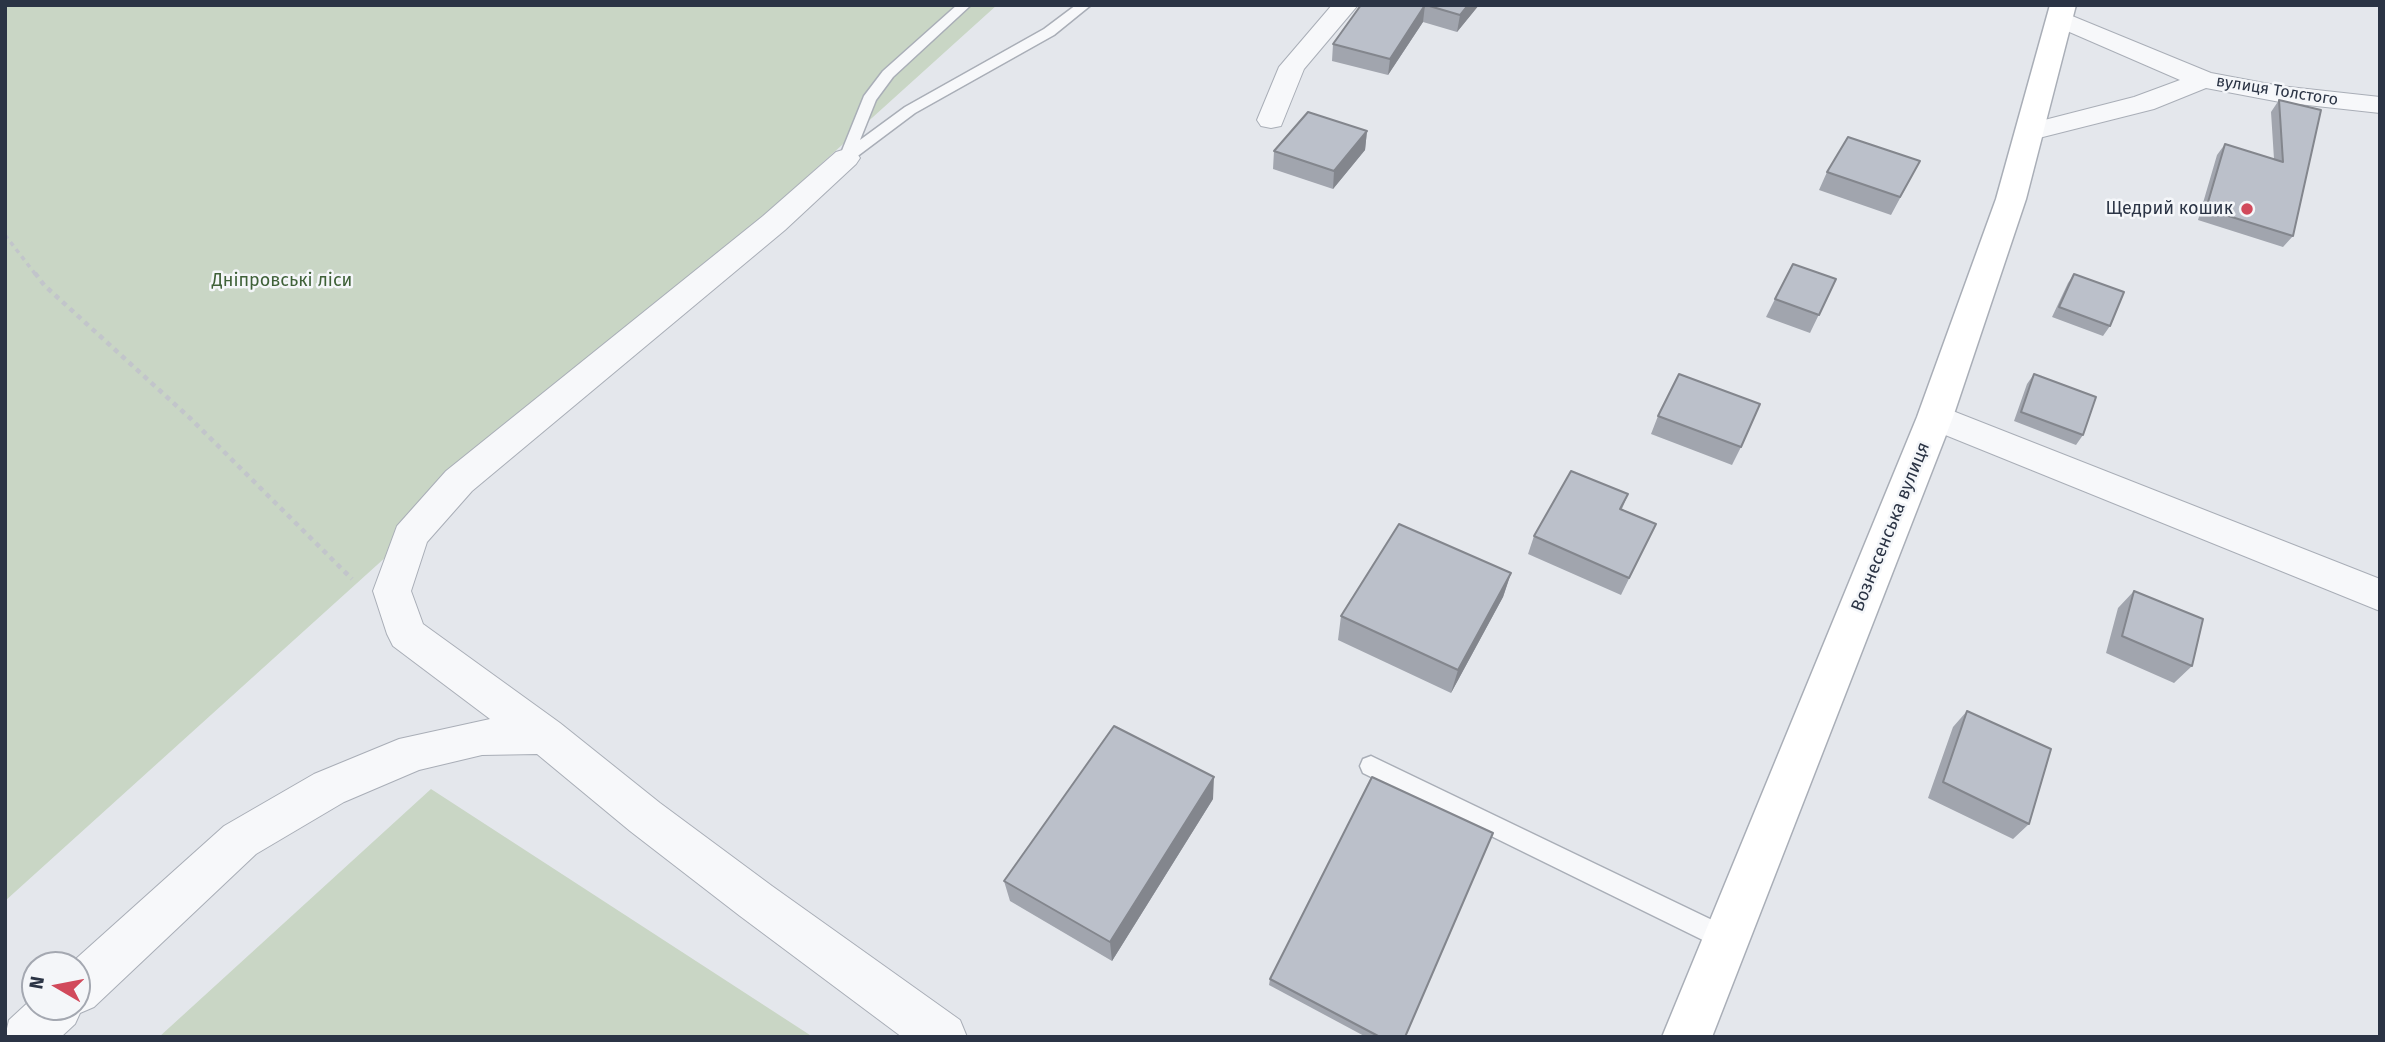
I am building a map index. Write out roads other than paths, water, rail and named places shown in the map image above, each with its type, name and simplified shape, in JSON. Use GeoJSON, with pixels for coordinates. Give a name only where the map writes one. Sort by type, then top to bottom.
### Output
{"type":"FeatureCollection","features":[{"type":"Feature","properties":{"kind":"main road","name":"Вознесенська вулиця"},"geometry":{"type":"LineString","coordinates":[[1686,1037],[1935,417],[2011,199],[2061,12]]}},
{"type":"Feature","properties":{"kind":"street"},"geometry":{"type":"LineString","coordinates":[[1271,120],[1292,67],[1346,5]]}},
{"type":"Feature","properties":{"kind":"street","name":"вулиця Толстого"},"geometry":{"type":"LineString","coordinates":[[2061,12],[2204,80],[2280,94],[2380,105]]}},
{"type":"Feature","properties":{"kind":"street"},"geometry":{"type":"LineString","coordinates":[[2031,132],[2144,103],[2204,80]]}},
{"type":"Feature","properties":{"kind":"street"},"geometry":{"type":"LineString","coordinates":[[846,158],[774,223],[458,481],[410,536],[392,591],[407,634],[545,736],[712,867],[943,1037]]}},
{"type":"Feature","properties":{"kind":"street"},"geometry":{"type":"LineString","coordinates":[[1935,417],[2380,595]]}},
{"type":"Feature","properties":{"kind":"street"},"geometry":{"type":"LineString","coordinates":[[91,977],[240,841],[329,788],[414,752],[482,737],[545,736]]}},
{"type":"Feature","properties":{"kind":"street"},"geometry":{"type":"LineString","coordinates":[[26,1037],[43,1021]]}},
{"type":"Feature","properties":{"kind":"lane"},"geometry":{"type":"LineString","coordinates":[[846,158],[869,99],[888,74],[965,5]]}},
{"type":"Feature","properties":{"kind":"lane"},"geometry":{"type":"LineString","coordinates":[[846,158],[910,110],[1049,32],[1086,5]]}},
{"type":"Feature","properties":{"kind":"lane"},"geometry":{"type":"LineString","coordinates":[[1371,766],[1726,939]]}},
{"type":"Feature","properties":{"kind":"place","name":"Щедрий кошик"},"geometry":{"type":"Point","coordinates":[2247,209]}},
{"type":"Feature","properties":{"kind":"park label","name":"Дніпровські ліси"},"geometry":{"type":"Point","coordinates":[282,281]}}]}
